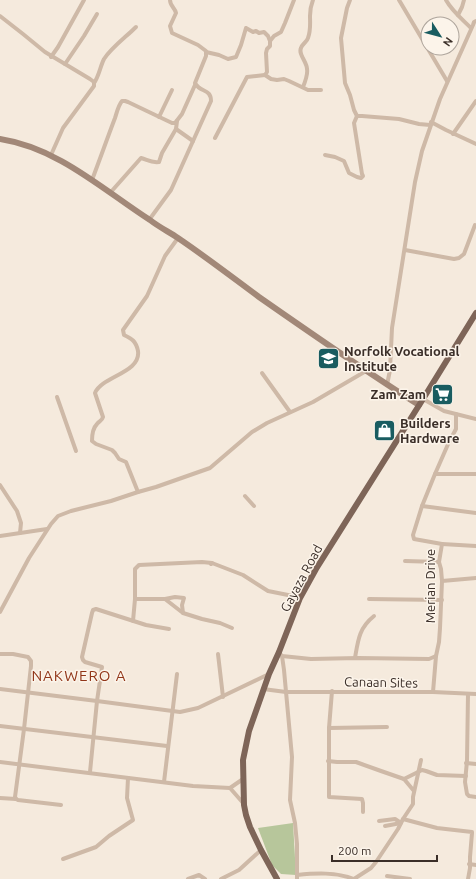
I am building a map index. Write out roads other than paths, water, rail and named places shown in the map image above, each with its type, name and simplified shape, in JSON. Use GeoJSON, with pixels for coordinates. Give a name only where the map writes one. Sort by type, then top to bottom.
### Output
{"type":"FeatureCollection","features":[{"type":"Feature","properties":{"kind":"main road","name":"Gayaza Road"},"geometry":{"type":"LineString","coordinates":[[278,879],[261,850],[250,827],[244,805],[243,760],[249,731],[263,689],[280,654],[300,598],[476,313]]}},
{"type":"Feature","properties":{"kind":"street"},"geometry":{"type":"LineString","coordinates":[[51,57],[58,48],[84,0]]}},
{"type":"Feature","properties":{"kind":"street"},"geometry":{"type":"LineString","coordinates":[[170,0],[171,5],[176,10],[170,26],[172,33],[198,45],[205,49],[206,52],[228,59],[236,57],[246,28],[253,32],[264,32],[270,41],[270,46],[266,53],[267,72],[265,75]]}},
{"type":"Feature","properties":{"kind":"street"},"geometry":{"type":"LineString","coordinates":[[270,41],[274,36],[281,32],[294,0]]}},
{"type":"Feature","properties":{"kind":"street"},"geometry":{"type":"LineString","coordinates":[[303,87],[308,68],[300,50],[309,36],[310,14],[313,0]]}},
{"type":"Feature","properties":{"kind":"street"},"geometry":{"type":"LineString","coordinates":[[325,155],[344,160],[349,173],[359,178],[362,177],[354,123],[357,116],[346,83],[341,38],[350,0]]}},
{"type":"Feature","properties":{"kind":"street"},"geometry":{"type":"LineString","coordinates":[[399,0],[447,81]]}},
{"type":"Feature","properties":{"kind":"street"},"geometry":{"type":"LineString","coordinates":[[446,0],[451,8],[471,28]]}},
{"type":"Feature","properties":{"kind":"street"},"geometry":{"type":"LineString","coordinates":[[458,15],[464,0]]}},
{"type":"Feature","properties":{"kind":"street"},"geometry":{"type":"LineString","coordinates":[[65,64],[97,14]]}},
{"type":"Feature","properties":{"kind":"street"},"geometry":{"type":"LineString","coordinates":[[0,16],[51,57],[90,79],[94,83]]}},
{"type":"Feature","properties":{"kind":"street"},"geometry":{"type":"LineString","coordinates":[[387,385],[390,370],[392,328],[415,182],[422,151],[447,81],[475,20]]}},
{"type":"Feature","properties":{"kind":"street"},"geometry":{"type":"LineString","coordinates":[[51,155],[63,128],[94,86],[104,60],[136,27]]}},
{"type":"Feature","properties":{"kind":"street"},"geometry":{"type":"LineString","coordinates":[[172,124],[177,121],[182,114],[195,85],[206,56],[206,52]]}},
{"type":"Feature","properties":{"kind":"street"},"geometry":{"type":"LineString","coordinates":[[215,138],[247,77],[265,75],[271,79],[289,80],[308,90],[322,90]]}},
{"type":"Feature","properties":{"kind":"street"},"geometry":{"type":"LineString","coordinates":[[150,220],[171,190],[211,101],[210,94],[195,85]]}},
{"type":"Feature","properties":{"kind":"street"},"geometry":{"type":"LineString","coordinates":[[159,117],[172,90]]}},
{"type":"Feature","properties":{"kind":"street"},"geometry":{"type":"LineString","coordinates":[[92,180],[107,137],[122,101],[128,102],[172,124],[176,130],[193,141]]}},
{"type":"Feature","properties":{"kind":"street"},"geometry":{"type":"LineString","coordinates":[[453,134],[476,101]]}},
{"type":"Feature","properties":{"kind":"street"},"geometry":{"type":"LineString","coordinates":[[357,116],[399,118],[419,124],[431,124],[476,144]]}},
{"type":"Feature","properties":{"kind":"street"},"geometry":{"type":"LineString","coordinates":[[110,193],[141,158],[152,163],[159,162],[162,153],[176,130],[177,121]]}},
{"type":"Feature","properties":{"kind":"street"},"geometry":{"type":"LineString","coordinates":[[0,139],[18,142],[51,155],[70,166],[178,238],[366,371],[419,405]]}},
{"type":"Feature","properties":{"kind":"street"},"geometry":{"type":"LineString","coordinates":[[405,250],[454,259],[459,258],[464,254],[475,224]]}},
{"type":"Feature","properties":{"kind":"street"},"geometry":{"type":"LineString","coordinates":[[138,492],[126,462],[119,458],[112,450],[92,441],[95,426],[102,420],[103,417],[95,393],[96,389],[101,385],[130,367],[136,361],[138,355],[136,345],[132,338],[124,335],[123,330],[148,296],[165,256],[178,238]]}},
{"type":"Feature","properties":{"kind":"street"},"geometry":{"type":"LineString","coordinates":[[0,612],[29,558],[54,519],[63,514],[86,506],[111,501],[210,468],[252,432],[267,423],[313,402],[366,371]]}},
{"type":"Feature","properties":{"kind":"street"},"geometry":{"type":"LineString","coordinates":[[262,373],[290,412]]}},
{"type":"Feature","properties":{"kind":"street"},"geometry":{"type":"LineString","coordinates":[[57,397],[76,451]]}},
{"type":"Feature","properties":{"kind":"street"},"geometry":{"type":"LineString","coordinates":[[423,399],[444,411],[476,419]]}},
{"type":"Feature","properties":{"kind":"street","name":"Merian Drive"},"geometry":{"type":"LineString","coordinates":[[434,692],[442,600],[442,581],[439,562],[442,544],[413,538],[416,522],[422,506],[456,429],[456,414]]}},
{"type":"Feature","properties":{"kind":"street"},"geometry":{"type":"LineString","coordinates":[[435,474],[476,474]]}},
{"type":"Feature","properties":{"kind":"street"},"geometry":{"type":"LineString","coordinates":[[0,485],[17,511],[21,523],[20,533]]}},
{"type":"Feature","properties":{"kind":"street"},"geometry":{"type":"LineString","coordinates":[[245,496],[254,506]]}},
{"type":"Feature","properties":{"kind":"street"},"geometry":{"type":"LineString","coordinates":[[422,506],[476,513]]}},
{"type":"Feature","properties":{"kind":"street"},"geometry":{"type":"LineString","coordinates":[[0,536],[47,529]]}},
{"type":"Feature","properties":{"kind":"street"},"geometry":{"type":"LineString","coordinates":[[442,544],[476,546]]}},
{"type":"Feature","properties":{"kind":"street"},"geometry":{"type":"LineString","coordinates":[[405,560],[439,562]]}},
{"type":"Feature","properties":{"kind":"street"},"geometry":{"type":"LineString","coordinates":[[133,621],[135,569],[139,565],[202,562],[211,563],[243,575],[268,590],[300,598]]}},
{"type":"Feature","properties":{"kind":"street"},"geometry":{"type":"LineString","coordinates":[[442,581],[476,578]]}},
{"type":"Feature","properties":{"kind":"street"},"geometry":{"type":"LineString","coordinates":[[135,599],[184,598],[182,605],[183,613]]}},
{"type":"Feature","properties":{"kind":"street"},"geometry":{"type":"LineString","coordinates":[[165,599],[183,613],[220,623],[232,628]]}},
{"type":"Feature","properties":{"kind":"street"},"geometry":{"type":"LineString","coordinates":[[369,599],[442,600]]}},
{"type":"Feature","properties":{"kind":"street"},"geometry":{"type":"LineString","coordinates":[[0,601],[5,603]]}},
{"type":"Feature","properties":{"kind":"street"},"geometry":{"type":"LineString","coordinates":[[90,772],[102,666],[85,662],[82,657],[93,610],[96,609],[146,625],[169,629]]}},
{"type":"Feature","properties":{"kind":"street"},"geometry":{"type":"LineString","coordinates":[[355,658],[360,632],[367,622],[374,616]]}},
{"type":"Feature","properties":{"kind":"street"},"geometry":{"type":"LineString","coordinates":[[0,654],[28,657],[30,659],[31,666],[15,797],[16,799]]}},
{"type":"Feature","properties":{"kind":"street"},"geometry":{"type":"LineString","coordinates":[[218,654],[223,697]]}},
{"type":"Feature","properties":{"kind":"street"},"geometry":{"type":"LineString","coordinates":[[422,760],[414,791],[414,803],[371,868],[354,879],[344,876],[315,873],[297,877],[297,844],[295,823],[290,800],[292,757],[284,670],[280,654],[311,658],[429,659],[436,656]]}},
{"type":"Feature","properties":{"kind":"street"},"geometry":{"type":"LineString","coordinates":[[164,782],[167,746],[177,674]]}},
{"type":"Feature","properties":{"kind":"street"},"geometry":{"type":"LineString","coordinates":[[0,689],[180,712],[198,708],[269,674]]}},
{"type":"Feature","properties":{"kind":"street","name":"Canaan Sites"},"geometry":{"type":"LineString","coordinates":[[263,689],[286,692],[434,692],[476,694]]}},
{"type":"Feature","properties":{"kind":"street"},"geometry":{"type":"LineString","coordinates":[[332,691],[328,761],[329,797],[362,798],[363,812]]}},
{"type":"Feature","properties":{"kind":"street"},"geometry":{"type":"LineString","coordinates":[[468,694],[465,782],[467,794],[469,796],[476,797]]}},
{"type":"Feature","properties":{"kind":"street"},"geometry":{"type":"LineString","coordinates":[[0,726],[167,746]]}},
{"type":"Feature","properties":{"kind":"street"},"geometry":{"type":"LineString","coordinates":[[329,728],[387,727]]}},
{"type":"Feature","properties":{"kind":"street"},"geometry":{"type":"LineString","coordinates":[[328,761],[356,762],[404,779],[414,791]]}},
{"type":"Feature","properties":{"kind":"street"},"geometry":{"type":"LineString","coordinates":[[0,762],[193,786],[230,788],[243,779]]}},
{"type":"Feature","properties":{"kind":"street"},"geometry":{"type":"LineString","coordinates":[[466,763],[476,764]]}},
{"type":"Feature","properties":{"kind":"street"},"geometry":{"type":"LineString","coordinates":[[404,779],[422,770],[437,775],[466,776]]}},
{"type":"Feature","properties":{"kind":"street"},"geometry":{"type":"LineString","coordinates":[[63,859],[96,847],[109,836],[133,820],[127,798],[128,778]]}},
{"type":"Feature","properties":{"kind":"street"},"geometry":{"type":"LineString","coordinates":[[230,788],[244,805]]}},
{"type":"Feature","properties":{"kind":"street"},"geometry":{"type":"LineString","coordinates":[[0,798],[61,804]]}},
{"type":"Feature","properties":{"kind":"street"},"geometry":{"type":"LineString","coordinates":[[379,821],[395,819],[431,827],[472,832],[468,879]]}},
{"type":"Feature","properties":{"kind":"street"},"geometry":{"type":"LineString","coordinates":[[385,826],[402,821]]}},
{"type":"Feature","properties":{"kind":"street"},"geometry":{"type":"LineString","coordinates":[[221,879],[240,870],[261,850]]}},
{"type":"Feature","properties":{"kind":"street"},"geometry":{"type":"LineString","coordinates":[[469,864],[476,865]]}},
{"type":"Feature","properties":{"kind":"street"},"geometry":{"type":"LineString","coordinates":[[188,879],[200,875],[205,879]]}},
{"type":"Feature","properties":{"kind":"street"},"geometry":{"type":"LineString","coordinates":[[387,876],[410,879]]}},
{"type":"Feature","properties":{"kind":"place","name":"Norfolk Vocational Institute"},"geometry":{"type":"Point","coordinates":[329,358]}},
{"type":"Feature","properties":{"kind":"place","name":"Zam Zam"},"geometry":{"type":"Point","coordinates":[442,394]}},
{"type":"Feature","properties":{"kind":"place","name":"Builders Hardware"},"geometry":{"type":"Point","coordinates":[385,430]}},
{"type":"Feature","properties":{"kind":"district","name":"NAKWERO A"},"geometry":{"type":"Point","coordinates":[79,676]}}]}
